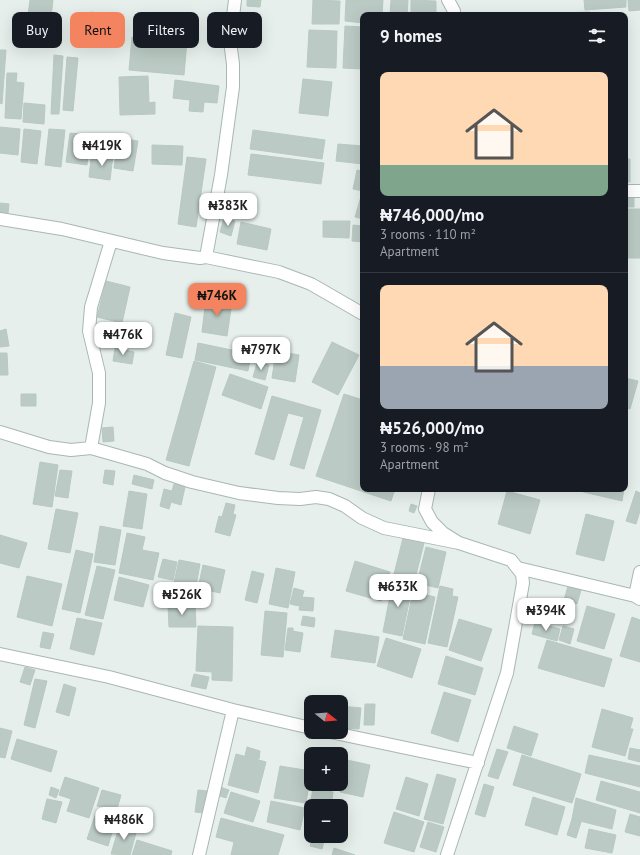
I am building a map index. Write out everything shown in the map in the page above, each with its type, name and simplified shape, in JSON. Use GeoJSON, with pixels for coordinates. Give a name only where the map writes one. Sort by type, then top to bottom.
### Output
{"type":"FeatureCollection","features":[{"type":"Feature","properties":{"kind":"street"},"geometry":{"type":"LineString","coordinates":[[206,257],[221,175],[233,87],[233,64],[230,41],[235,0]]}},
{"type":"Feature","properties":{"kind":"street"},"geometry":{"type":"LineString","coordinates":[[448,0],[454,12]]}},
{"type":"Feature","properties":{"kind":"street"},"geometry":{"type":"LineString","coordinates":[[0,219],[62,229],[163,253],[200,258],[206,257],[285,275],[311,284],[360,312]]}},
{"type":"Feature","properties":{"kind":"street"},"geometry":{"type":"LineString","coordinates":[[91,448],[99,403],[99,373],[89,331],[91,307],[111,240]]}},
{"type":"Feature","properties":{"kind":"street"},"geometry":{"type":"LineString","coordinates":[[0,432],[49,447],[71,450],[91,448],[147,464],[165,473],[192,482],[239,493],[278,498],[300,499],[316,497],[330,499],[345,506],[362,518],[384,528],[459,543],[511,560],[522,574],[523,583],[506,673],[447,855]]}},
{"type":"Feature","properties":{"kind":"street"},"geometry":{"type":"LineString","coordinates":[[428,492],[425,509],[432,522],[443,533],[459,543]]}},
{"type":"Feature","properties":{"kind":"street"},"geometry":{"type":"LineString","coordinates":[[518,568],[637,597],[640,572]]}},
{"type":"Feature","properties":{"kind":"street"},"geometry":{"type":"LineString","coordinates":[[0,654],[109,677],[233,710],[304,726]]}},
{"type":"Feature","properties":{"kind":"street"},"geometry":{"type":"LineString","coordinates":[[199,855],[233,710]]}},
{"type":"Feature","properties":{"kind":"street"},"geometry":{"type":"LineString","coordinates":[[348,736],[478,763]]}},
{"type":"Feature","properties":{"kind":"building"},"geometry":{"type":"Polygon","coordinates":[[[30,0],[53,0],[52,12],[28,12],[30,0]]]}},
{"type":"Feature","properties":{"kind":"building"},"geometry":{"type":"Polygon","coordinates":[[[247,0],[261,0],[260,7],[247,6],[247,0]]]}},
{"type":"Feature","properties":{"kind":"building"},"geometry":{"type":"Polygon","coordinates":[[[313,0],[340,1],[339,24],[312,24],[313,0]]]}},
{"type":"Feature","properties":{"kind":"building"},"geometry":{"type":"Polygon","coordinates":[[[346,0],[383,0],[382,12],[360,12],[360,23],[345,21],[346,0]]]}},
{"type":"Feature","properties":{"kind":"building"},"geometry":{"type":"Polygon","coordinates":[[[391,0],[408,0],[407,12],[390,12],[391,0]]]}},
{"type":"Feature","properties":{"kind":"building"},"geometry":{"type":"Polygon","coordinates":[[[411,0],[436,1],[436,12],[411,12],[411,0]]]}},
{"type":"Feature","properties":{"kind":"building"},"geometry":{"type":"Polygon","coordinates":[[[584,0],[626,0],[626,7],[585,10],[584,0]]]}},
{"type":"Feature","properties":{"kind":"building"},"geometry":{"type":"Polygon","coordinates":[[[628,0],[640,0],[640,10],[629,11],[628,0]]]}},
{"type":"Feature","properties":{"kind":"building"},"geometry":{"type":"Polygon","coordinates":[[[345,26],[360,27],[360,69],[343,68],[345,26]]]}},
{"type":"Feature","properties":{"kind":"building"},"geometry":{"type":"Polygon","coordinates":[[[309,30],[337,31],[336,68],[307,67],[309,30]]]}},
{"type":"Feature","properties":{"kind":"building"},"geometry":{"type":"Polygon","coordinates":[[[132,37],[133,48],[186,48],[184,75],[129,70],[132,37]]]}},
{"type":"Feature","properties":{"kind":"building"},"geometry":{"type":"Polygon","coordinates":[[[0,50],[6,50],[2,104],[0,103],[0,50]]]}},
{"type":"Feature","properties":{"kind":"building"},"geometry":{"type":"Polygon","coordinates":[[[54,55],[63,56],[59,114],[51,114],[54,55]]]}},
{"type":"Feature","properties":{"kind":"building"},"geometry":{"type":"Polygon","coordinates":[[[67,57],[78,58],[73,111],[63,110],[67,57]]]}},
{"type":"Feature","properties":{"kind":"building"},"geometry":{"type":"Polygon","coordinates":[[[7,73],[17,73],[16,82],[24,83],[21,119],[5,118],[7,73]]]}},
{"type":"Feature","properties":{"kind":"building"},"geometry":{"type":"Polygon","coordinates":[[[148,76],[149,103],[155,102],[155,114],[120,115],[119,77],[148,76]]]}},
{"type":"Feature","properties":{"kind":"building"},"geometry":{"type":"Polygon","coordinates":[[[303,79],[332,82],[328,116],[299,113],[303,79]]]}},
{"type":"Feature","properties":{"kind":"building"},"geometry":{"type":"Polygon","coordinates":[[[175,80],[219,86],[217,103],[204,102],[203,112],[189,111],[190,100],[173,98],[175,80]]]}},
{"type":"Feature","properties":{"kind":"building"},"geometry":{"type":"Polygon","coordinates":[[[24,103],[45,105],[44,124],[23,122],[24,103]]]}},
{"type":"Feature","properties":{"kind":"building"},"geometry":{"type":"Polygon","coordinates":[[[0,127],[20,129],[18,155],[0,153],[0,127]]]}},
{"type":"Feature","properties":{"kind":"building"},"geometry":{"type":"Polygon","coordinates":[[[24,129],[41,131],[37,164],[21,162],[24,129]]]}},
{"type":"Feature","properties":{"kind":"building"},"geometry":{"type":"Polygon","coordinates":[[[49,129],[65,130],[61,167],[45,165],[49,129]]]}},
{"type":"Feature","properties":{"kind":"building"},"geometry":{"type":"Polygon","coordinates":[[[253,130],[325,140],[322,159],[250,149],[253,130]]]}},
{"type":"Feature","properties":{"kind":"building"},"geometry":{"type":"Polygon","coordinates":[[[70,133],[91,135],[87,165],[66,162],[70,133]]]}},
{"type":"Feature","properties":{"kind":"building"},"geometry":{"type":"Polygon","coordinates":[[[118,138],[138,141],[133,171],[114,168],[118,138]]]}},
{"type":"Feature","properties":{"kind":"building"},"geometry":{"type":"Polygon","coordinates":[[[338,144],[360,146],[360,164],[336,161],[338,144]]]}},
{"type":"Feature","properties":{"kind":"building"},"geometry":{"type":"Polygon","coordinates":[[[152,145],[183,146],[182,165],[152,164],[152,145]]]}},
{"type":"Feature","properties":{"kind":"building"},"geometry":{"type":"Polygon","coordinates":[[[99,153],[113,155],[110,180],[89,177],[91,159],[98,160],[99,153]]]}},
{"type":"Feature","properties":{"kind":"building"},"geometry":{"type":"Polygon","coordinates":[[[251,154],[324,163],[321,184],[248,175],[251,154]]]}},
{"type":"Feature","properties":{"kind":"building"},"geometry":{"type":"Polygon","coordinates":[[[187,157],[206,159],[196,227],[178,224],[187,157]]]}},
{"type":"Feature","properties":{"kind":"building"},"geometry":{"type":"Polygon","coordinates":[[[628,159],[630,159],[630,182],[628,182],[628,159]]]}},
{"type":"Feature","properties":{"kind":"building"},"geometry":{"type":"Polygon","coordinates":[[[357,170],[360,170],[360,190],[353,189],[357,170]]]}},
{"type":"Feature","properties":{"kind":"building"},"geometry":{"type":"Polygon","coordinates":[[[628,198],[634,198],[634,207],[628,207],[628,198]]]}},
{"type":"Feature","properties":{"kind":"building"},"geometry":{"type":"Polygon","coordinates":[[[360,200],[360,218],[355,217],[360,200]]]}},
{"type":"Feature","properties":{"kind":"building"},"geometry":{"type":"Polygon","coordinates":[[[0,203],[9,204],[8,213],[0,212],[0,203]]]}},
{"type":"Feature","properties":{"kind":"building"},"geometry":{"type":"Polygon","coordinates":[[[628,209],[640,209],[640,258],[628,258],[628,209]]]}},
{"type":"Feature","properties":{"kind":"building"},"geometry":{"type":"Polygon","coordinates":[[[224,218],[235,221],[231,236],[220,232],[224,218]]]}},
{"type":"Feature","properties":{"kind":"building"},"geometry":{"type":"Polygon","coordinates":[[[323,221],[350,221],[349,238],[323,237],[323,221]]]}},
{"type":"Feature","properties":{"kind":"building"},"geometry":{"type":"Polygon","coordinates":[[[241,222],[271,229],[267,250],[237,244],[241,222]]]}},
{"type":"Feature","properties":{"kind":"building"},"geometry":{"type":"Polygon","coordinates":[[[353,225],[360,226],[360,242],[352,241],[353,225]]]}},
{"type":"Feature","properties":{"kind":"building"},"geometry":{"type":"Polygon","coordinates":[[[106,281],[130,287],[122,323],[97,317],[106,281]]]}},
{"type":"Feature","properties":{"kind":"building"},"geometry":{"type":"Polygon","coordinates":[[[206,298],[232,302],[227,336],[202,332],[206,298]]]}},
{"type":"Feature","properties":{"kind":"building"},"geometry":{"type":"Polygon","coordinates":[[[175,313],[191,317],[182,358],[166,355],[175,313]]]}},
{"type":"Feature","properties":{"kind":"building"},"geometry":{"type":"Polygon","coordinates":[[[6,329],[9,346],[0,347],[0,331],[6,329]]]}},
{"type":"Feature","properties":{"kind":"building"},"geometry":{"type":"Polygon","coordinates":[[[332,342],[359,355],[338,395],[312,382],[332,342]]]}},
{"type":"Feature","properties":{"kind":"building"},"geometry":{"type":"Polygon","coordinates":[[[198,343],[251,354],[248,371],[195,360],[198,343]]]}},
{"type":"Feature","properties":{"kind":"building"},"geometry":{"type":"Polygon","coordinates":[[[115,348],[134,352],[132,364],[113,361],[115,348]]]}},
{"type":"Feature","properties":{"kind":"building"},"geometry":{"type":"Polygon","coordinates":[[[276,351],[299,355],[295,382],[272,378],[276,351]]]}},
{"type":"Feature","properties":{"kind":"building"},"geometry":{"type":"Polygon","coordinates":[[[0,353],[7,353],[8,375],[0,375],[0,353]]]}},
{"type":"Feature","properties":{"kind":"building"},"geometry":{"type":"Polygon","coordinates":[[[194,361],[216,367],[189,466],[166,460],[194,361]]]}},
{"type":"Feature","properties":{"kind":"building"},"geometry":{"type":"Polygon","coordinates":[[[257,363],[269,365],[265,380],[253,377],[257,363]]]}},
{"type":"Feature","properties":{"kind":"building"},"geometry":{"type":"Polygon","coordinates":[[[230,374],[268,387],[261,409],[222,395],[230,374]]]}},
{"type":"Feature","properties":{"kind":"building"},"geometry":{"type":"Polygon","coordinates":[[[628,379],[638,381],[630,409],[628,408],[628,379]]]}},
{"type":"Feature","properties":{"kind":"building"},"geometry":{"type":"Polygon","coordinates":[[[21,394],[36,394],[36,406],[21,406],[21,394]]]}},
{"type":"Feature","properties":{"kind":"building"},"geometry":{"type":"Polygon","coordinates":[[[344,394],[360,399],[360,491],[316,476],[344,394]]]}},
{"type":"Feature","properties":{"kind":"building"},"geometry":{"type":"Polygon","coordinates":[[[272,396],[321,410],[304,469],[290,465],[304,417],[288,413],[274,460],[255,454],[272,396]]]}},
{"type":"Feature","properties":{"kind":"building"},"geometry":{"type":"Polygon","coordinates":[[[113,427],[114,441],[103,442],[102,428],[113,427]]]}},
{"type":"Feature","properties":{"kind":"building"},"geometry":{"type":"Polygon","coordinates":[[[40,462],[58,465],[52,507],[33,504],[40,462]]]}},
{"type":"Feature","properties":{"kind":"building"},"geometry":{"type":"Polygon","coordinates":[[[60,470],[72,471],[68,498],[55,496],[60,470]]]}},
{"type":"Feature","properties":{"kind":"building"},"geometry":{"type":"Polygon","coordinates":[[[105,470],[115,471],[113,485],[103,483],[105,470]]]}},
{"type":"Feature","properties":{"kind":"building"},"geometry":{"type":"Polygon","coordinates":[[[134,475],[154,480],[152,489],[132,484],[134,475]]]}},
{"type":"Feature","properties":{"kind":"building"},"geometry":{"type":"Polygon","coordinates":[[[174,484],[185,487],[181,505],[171,502],[169,509],[160,506],[164,489],[172,491],[174,484]]]}},
{"type":"Feature","properties":{"kind":"building"},"geometry":{"type":"Polygon","coordinates":[[[129,491],[147,494],[142,529],[123,526],[129,491]]]}},
{"type":"Feature","properties":{"kind":"building"},"geometry":{"type":"Polygon","coordinates":[[[636,491],[640,493],[640,511],[636,524],[626,521],[636,491]]]}},
{"type":"Feature","properties":{"kind":"building"},"geometry":{"type":"Polygon","coordinates":[[[364,492],[394,492],[391,501],[364,492]]]}},
{"type":"Feature","properties":{"kind":"building"},"geometry":{"type":"Polygon","coordinates":[[[507,492],[540,500],[530,534],[498,524],[507,492]]]}},
{"type":"Feature","properties":{"kind":"building"},"geometry":{"type":"Polygon","coordinates":[[[584,492],[624,492],[622,501],[584,492]]]}},
{"type":"Feature","properties":{"kind":"building"},"geometry":{"type":"Polygon","coordinates":[[[226,503],[235,505],[233,514],[236,515],[230,536],[215,532],[219,516],[222,517],[226,503]]]}},
{"type":"Feature","properties":{"kind":"building"},"geometry":{"type":"Polygon","coordinates":[[[411,504],[417,506],[414,513],[409,511],[411,504]]]}},
{"type":"Feature","properties":{"kind":"building"},"geometry":{"type":"Polygon","coordinates":[[[56,509],[78,513],[70,553],[48,549],[56,509]]]}},
{"type":"Feature","properties":{"kind":"building"},"geometry":{"type":"Polygon","coordinates":[[[586,514],[614,521],[604,561],[576,554],[586,514]]]}},
{"type":"Feature","properties":{"kind":"building"},"geometry":{"type":"Polygon","coordinates":[[[100,526],[121,530],[115,565],[94,562],[100,526]]]}},
{"type":"Feature","properties":{"kind":"building"},"geometry":{"type":"Polygon","coordinates":[[[127,533],[145,537],[142,550],[159,553],[153,580],[119,573],[127,533]]]}},
{"type":"Feature","properties":{"kind":"building"},"geometry":{"type":"Polygon","coordinates":[[[0,535],[27,543],[19,568],[0,563],[0,535]]]}},
{"type":"Feature","properties":{"kind":"building"},"geometry":{"type":"Polygon","coordinates":[[[403,538],[424,543],[415,579],[394,574],[403,538]]]}},
{"type":"Feature","properties":{"kind":"building"},"geometry":{"type":"Polygon","coordinates":[[[426,547],[446,552],[438,588],[417,583],[426,547]]]}},
{"type":"Feature","properties":{"kind":"building"},"geometry":{"type":"Polygon","coordinates":[[[76,550],[93,554],[80,613],[62,609],[76,550]]]}},
{"type":"Feature","properties":{"kind":"building"},"geometry":{"type":"Polygon","coordinates":[[[163,559],[177,562],[173,580],[158,577],[163,559]]]}},
{"type":"Feature","properties":{"kind":"building"},"geometry":{"type":"Polygon","coordinates":[[[179,560],[200,564],[196,586],[174,582],[179,560]]]}},
{"type":"Feature","properties":{"kind":"building"},"geometry":{"type":"Polygon","coordinates":[[[355,561],[390,572],[381,601],[346,591],[355,561]]]}},
{"type":"Feature","properties":{"kind":"building"},"geometry":{"type":"Polygon","coordinates":[[[203,565],[225,570],[220,593],[198,588],[203,565]]]}},
{"type":"Feature","properties":{"kind":"building"},"geometry":{"type":"Polygon","coordinates":[[[97,566],[115,570],[103,619],[85,615],[97,566]]]}},
{"type":"Feature","properties":{"kind":"building"},"geometry":{"type":"Polygon","coordinates":[[[276,568],[295,572],[288,608],[269,604],[276,568]]]}},
{"type":"Feature","properties":{"kind":"building"},"geometry":{"type":"Polygon","coordinates":[[[252,571],[264,574],[257,603],[245,600],[252,571]]]}},
{"type":"Feature","properties":{"kind":"building"},"geometry":{"type":"Polygon","coordinates":[[[27,576],[62,584],[52,626],[17,617],[27,576]]]}},
{"type":"Feature","properties":{"kind":"building"},"geometry":{"type":"Polygon","coordinates":[[[119,577],[149,585],[143,607],[114,600],[119,577]]]}},
{"type":"Feature","properties":{"kind":"building"},"geometry":{"type":"Polygon","coordinates":[[[393,580],[413,583],[402,636],[383,632],[393,580]]]}},
{"type":"Feature","properties":{"kind":"building"},"geometry":{"type":"Polygon","coordinates":[[[440,586],[453,589],[452,596],[458,597],[447,647],[428,643],[440,586]]]}},
{"type":"Feature","properties":{"kind":"building"},"geometry":{"type":"Polygon","coordinates":[[[568,586],[581,590],[577,604],[564,600],[568,586]]]}},
{"type":"Feature","properties":{"kind":"building"},"geometry":{"type":"Polygon","coordinates":[[[294,588],[304,591],[299,606],[290,604],[294,588]]]}},
{"type":"Feature","properties":{"kind":"building"},"geometry":{"type":"Polygon","coordinates":[[[413,592],[435,597],[425,644],[403,639],[413,592]]]}},
{"type":"Feature","properties":{"kind":"building"},"geometry":{"type":"Polygon","coordinates":[[[302,597],[314,598],[313,611],[299,610],[302,597]]]}},
{"type":"Feature","properties":{"kind":"building"},"geometry":{"type":"Polygon","coordinates":[[[195,604],[196,627],[169,627],[168,605],[195,604]]]}},
{"type":"Feature","properties":{"kind":"building"},"geometry":{"type":"Polygon","coordinates":[[[587,606],[615,614],[604,649],[577,641],[587,606]]]}},
{"type":"Feature","properties":{"kind":"building"},"geometry":{"type":"Polygon","coordinates":[[[265,611],[287,613],[283,657],[261,655],[265,611]]]}},
{"type":"Feature","properties":{"kind":"building"},"geometry":{"type":"Polygon","coordinates":[[[303,616],[315,618],[314,627],[301,625],[303,616]]]}},
{"type":"Feature","properties":{"kind":"building"},"geometry":{"type":"Polygon","coordinates":[[[632,617],[640,620],[640,662],[620,656],[632,617]]]}},
{"type":"Feature","properties":{"kind":"building"},"geometry":{"type":"Polygon","coordinates":[[[77,618],[102,623],[94,655],[70,649],[77,618]]]}},
{"type":"Feature","properties":{"kind":"building"},"geometry":{"type":"Polygon","coordinates":[[[459,619],[492,629],[481,661],[449,650],[459,619]]]}},
{"type":"Feature","properties":{"kind":"building"},"geometry":{"type":"Polygon","coordinates":[[[535,622],[560,629],[557,641],[532,634],[535,622]]]}},
{"type":"Feature","properties":{"kind":"building"},"geometry":{"type":"Polygon","coordinates":[[[198,626],[233,627],[232,681],[212,680],[212,672],[196,671],[198,626]]]}},
{"type":"Feature","properties":{"kind":"building"},"geometry":{"type":"Polygon","coordinates":[[[563,626],[574,629],[570,644],[559,640],[563,626]]]}},
{"type":"Feature","properties":{"kind":"building"},"geometry":{"type":"Polygon","coordinates":[[[288,628],[293,628],[293,631],[303,633],[300,652],[285,650],[288,628]]]}},
{"type":"Feature","properties":{"kind":"building"},"geometry":{"type":"Polygon","coordinates":[[[335,630],[379,637],[375,663],[331,657],[335,630]]]}},
{"type":"Feature","properties":{"kind":"building"},"geometry":{"type":"Polygon","coordinates":[[[43,632],[54,634],[50,649],[40,647],[43,632]]]}},
{"type":"Feature","properties":{"kind":"building"},"geometry":{"type":"Polygon","coordinates":[[[386,638],[421,649],[412,678],[377,666],[386,638]]]}},
{"type":"Feature","properties":{"kind":"building"},"geometry":{"type":"Polygon","coordinates":[[[547,640],[612,659],[604,687],[538,668],[547,640]]]}},
{"type":"Feature","properties":{"kind":"building"},"geometry":{"type":"Polygon","coordinates":[[[446,656],[483,668],[475,695],[438,684],[446,656]]]}},
{"type":"Feature","properties":{"kind":"building"},"geometry":{"type":"Polygon","coordinates":[[[25,667],[35,670],[30,685],[20,682],[25,667]]]}},
{"type":"Feature","properties":{"kind":"building"},"geometry":{"type":"Polygon","coordinates":[[[194,674],[209,677],[206,689],[191,686],[194,674]]]}},
{"type":"Feature","properties":{"kind":"building"},"geometry":{"type":"Polygon","coordinates":[[[35,679],[47,681],[35,728],[24,725],[35,679]]]}},
{"type":"Feature","properties":{"kind":"building"},"geometry":{"type":"Polygon","coordinates":[[[64,684],[76,688],[69,716],[56,712],[64,684]]]}},
{"type":"Feature","properties":{"kind":"building"},"geometry":{"type":"Polygon","coordinates":[[[444,692],[471,700],[458,742],[431,733],[444,692]]]}},
{"type":"Feature","properties":{"kind":"building"},"geometry":{"type":"Polygon","coordinates":[[[365,704],[375,704],[374,725],[364,725],[365,704]]]}},
{"type":"Feature","properties":{"kind":"building"},"geometry":{"type":"Polygon","coordinates":[[[348,707],[361,708],[359,729],[348,728],[348,707]]]}},
{"type":"Feature","properties":{"kind":"building"},"geometry":{"type":"Polygon","coordinates":[[[602,709],[633,718],[630,729],[633,729],[625,756],[592,747],[602,709]]]}},
{"type":"Feature","properties":{"kind":"building"},"geometry":{"type":"Polygon","coordinates":[[[514,726],[538,734],[531,756],[507,748],[514,726]]]}},
{"type":"Feature","properties":{"kind":"building"},"geometry":{"type":"Polygon","coordinates":[[[0,728],[12,731],[5,758],[0,757],[0,728]]]}},
{"type":"Feature","properties":{"kind":"building"},"geometry":{"type":"Polygon","coordinates":[[[17,739],[57,751],[51,772],[11,759],[17,739]]]}},
{"type":"Feature","properties":{"kind":"building"},"geometry":{"type":"Polygon","coordinates":[[[247,747],[260,751],[259,759],[245,756],[247,747]]]}},
{"type":"Feature","properties":{"kind":"building"},"geometry":{"type":"Polygon","coordinates":[[[630,748],[640,750],[640,762],[628,759],[630,748]]]}},
{"type":"Feature","properties":{"kind":"building"},"geometry":{"type":"Polygon","coordinates":[[[497,749],[508,752],[498,779],[488,776],[497,749]]]}},
{"type":"Feature","properties":{"kind":"building"},"geometry":{"type":"Polygon","coordinates":[[[236,754],[266,762],[258,793],[228,785],[236,754]]]}},
{"type":"Feature","properties":{"kind":"building"},"geometry":{"type":"Polygon","coordinates":[[[522,755],[581,774],[572,803],[513,785],[522,755]]]}},
{"type":"Feature","properties":{"kind":"building"},"geometry":{"type":"Polygon","coordinates":[[[589,755],[640,766],[640,787],[585,773],[589,755]]]}},
{"type":"Feature","properties":{"kind":"building"},"geometry":{"type":"Polygon","coordinates":[[[348,760],[370,765],[363,797],[340,792],[348,791],[348,760]]]}},
{"type":"Feature","properties":{"kind":"building"},"geometry":{"type":"Polygon","coordinates":[[[280,766],[304,770],[304,791],[308,791],[307,799],[304,799],[304,803],[274,798],[280,766]]]}},
{"type":"Feature","properties":{"kind":"building"},"geometry":{"type":"Polygon","coordinates":[[[437,774],[456,779],[443,824],[424,819],[437,774]]]}},
{"type":"Feature","properties":{"kind":"building"},"geometry":{"type":"Polygon","coordinates":[[[65,777],[99,788],[89,818],[67,811],[71,799],[59,795],[65,777]]]}},
{"type":"Feature","properties":{"kind":"building"},"geometry":{"type":"Polygon","coordinates":[[[406,777],[428,784],[419,816],[396,809],[406,777]]]}},
{"type":"Feature","properties":{"kind":"building"},"geometry":{"type":"Polygon","coordinates":[[[601,781],[640,792],[640,813],[596,800],[601,781]]]}},
{"type":"Feature","properties":{"kind":"building"},"geometry":{"type":"Polygon","coordinates":[[[484,784],[494,787],[485,817],[475,814],[484,784]]]}},
{"type":"Feature","properties":{"kind":"building"},"geometry":{"type":"Polygon","coordinates":[[[51,787],[59,790],[56,798],[49,795],[51,787]]]}},
{"type":"Feature","properties":{"kind":"building"},"geometry":{"type":"Polygon","coordinates":[[[220,787],[229,790],[226,798],[217,795],[220,787]]]}},
{"type":"Feature","properties":{"kind":"building"},"geometry":{"type":"Polygon","coordinates":[[[102,790],[121,795],[115,816],[105,814],[107,808],[97,806],[102,790]]]}},
{"type":"Feature","properties":{"kind":"building"},"geometry":{"type":"Polygon","coordinates":[[[198,790],[207,791],[204,813],[195,812],[198,790]]]}},
{"type":"Feature","properties":{"kind":"building"},"geometry":{"type":"Polygon","coordinates":[[[313,791],[333,792],[332,799],[311,799],[313,791]]]}},
{"type":"Feature","properties":{"kind":"building"},"geometry":{"type":"Polygon","coordinates":[[[231,792],[260,801],[253,822],[224,813],[231,792]]]}},
{"type":"Feature","properties":{"kind":"building"},"geometry":{"type":"Polygon","coordinates":[[[533,797],[565,807],[557,835],[525,825],[533,797]]]}},
{"type":"Feature","properties":{"kind":"building"},"geometry":{"type":"Polygon","coordinates":[[[576,798],[616,810],[612,829],[572,819],[576,798]]]}},
{"type":"Feature","properties":{"kind":"building"},"geometry":{"type":"Polygon","coordinates":[[[47,799],[62,802],[56,823],[42,819],[47,799]]]}},
{"type":"Feature","properties":{"kind":"building"},"geometry":{"type":"Polygon","coordinates":[[[271,801],[304,808],[300,830],[267,822],[271,801]]]}},
{"type":"Feature","properties":{"kind":"building"},"geometry":{"type":"Polygon","coordinates":[[[394,812],[424,822],[414,852],[384,843],[394,812]]]}},
{"type":"Feature","properties":{"kind":"building"},"geometry":{"type":"Polygon","coordinates":[[[96,813],[116,819],[108,846],[87,839],[96,813]]]}},
{"type":"Feature","properties":{"kind":"building"},"geometry":{"type":"Polygon","coordinates":[[[630,814],[640,817],[640,836],[625,832],[630,814]]]}},
{"type":"Feature","properties":{"kind":"building"},"geometry":{"type":"Polygon","coordinates":[[[221,818],[284,835],[278,855],[231,855],[234,842],[216,837],[221,818]]]}},
{"type":"Feature","properties":{"kind":"building"},"geometry":{"type":"Polygon","coordinates":[[[572,819],[581,822],[576,838],[567,835],[572,819]]]}},
{"type":"Feature","properties":{"kind":"building"},"geometry":{"type":"Polygon","coordinates":[[[428,822],[444,827],[436,852],[420,847],[428,822]]]}},
{"type":"Feature","properties":{"kind":"building"},"geometry":{"type":"Polygon","coordinates":[[[120,824],[137,829],[130,855],[111,854],[120,824]]]}},
{"type":"Feature","properties":{"kind":"building"},"geometry":{"type":"Polygon","coordinates":[[[589,829],[616,835],[612,853],[585,848],[589,829]]]}},
{"type":"Feature","properties":{"kind":"building"},"geometry":{"type":"Polygon","coordinates":[[[137,840],[172,851],[171,855],[132,855],[137,840]]]}},
{"type":"Feature","properties":{"kind":"building"},"geometry":{"type":"Polygon","coordinates":[[[311,843],[324,843],[322,849],[310,846],[311,843]]]}},
{"type":"Feature","properties":{"kind":"building"},"geometry":{"type":"Polygon","coordinates":[[[334,848],[355,855],[332,855],[334,848]]]}}]}
